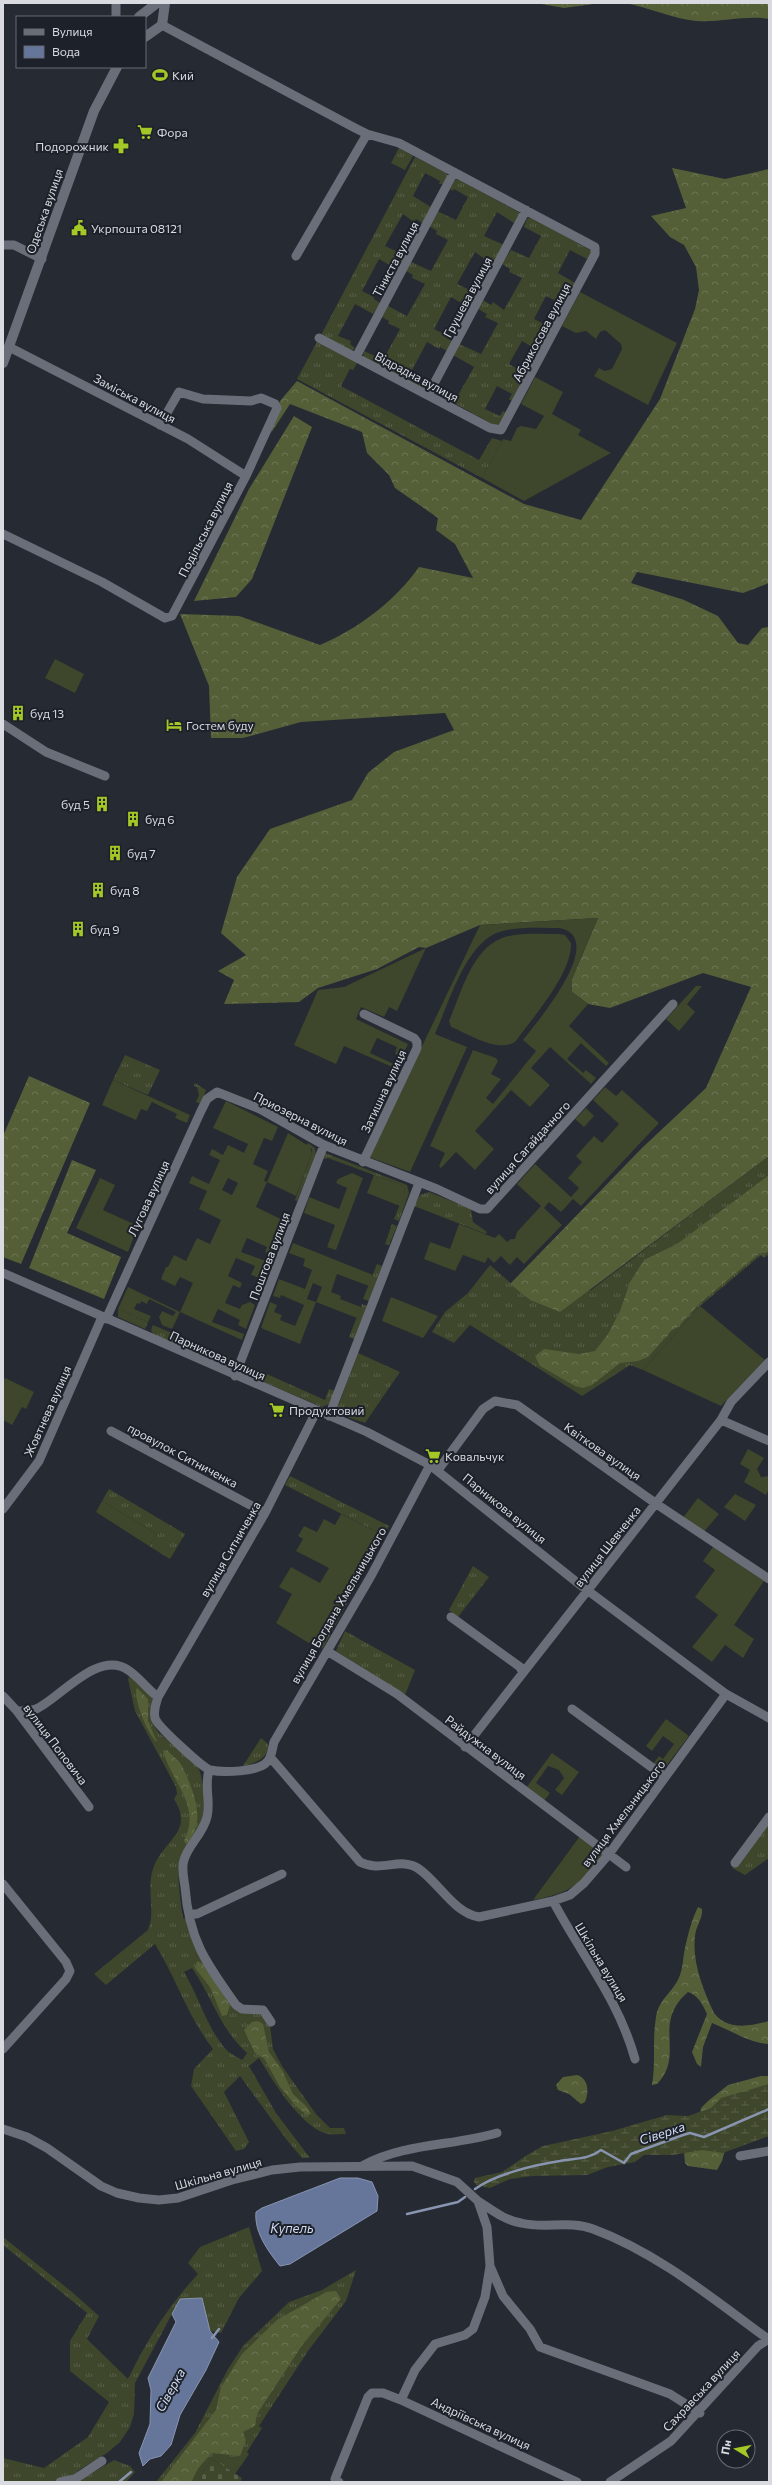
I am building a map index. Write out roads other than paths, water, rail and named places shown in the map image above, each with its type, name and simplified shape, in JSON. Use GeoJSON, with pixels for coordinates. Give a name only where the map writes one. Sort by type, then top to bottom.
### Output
{"type":"FeatureCollection","features":[{"type":"Feature","properties":{"kind":"street"},"geometry":{"type":"LineString","coordinates":[[140,16],[157,3]]}},
{"type":"Feature","properties":{"kind":"street"},"geometry":{"type":"LineString","coordinates":[[146,36],[163,22],[165,3]]}},
{"type":"Feature","properties":{"kind":"street"},"geometry":{"type":"LineString","coordinates":[[116,16],[117,4]]}},
{"type":"Feature","properties":{"kind":"street"},"geometry":{"type":"LineString","coordinates":[[149,10],[159,12],[163,22],[367,134],[398,143],[526,210]]}},
{"type":"Feature","properties":{"kind":"street","name":"Одеська вулиця"},"geometry":{"type":"LineString","coordinates":[[3,363],[42,259],[86,132],[104,90],[116,68]]}},
{"type":"Feature","properties":{"kind":"street"},"geometry":{"type":"LineString","coordinates":[[296,256],[367,134]]}},
{"type":"Feature","properties":{"kind":"street","name":"Тіниста вулиця"},"geometry":{"type":"LineString","coordinates":[[356,357],[454,172]]}},
{"type":"Feature","properties":{"kind":"street","name":"Абрикосова вулиця"},"geometry":{"type":"LineString","coordinates":[[504,427],[596,254],[595,247],[526,210]]}},
{"type":"Feature","properties":{"kind":"street","name":"Грушева вулиця"},"geometry":{"type":"LineString","coordinates":[[428,395],[526,210]]}},
{"type":"Feature","properties":{"kind":"street"},"geometry":{"type":"LineString","coordinates":[[3,246],[14,245],[42,259]]}},
{"type":"Feature","properties":{"kind":"street","name":"Відрадна вулиця"},"geometry":{"type":"LineString","coordinates":[[319,338],[490,428],[501,430],[504,427]]}},
{"type":"Feature","properties":{"kind":"street","name":"Заміська вулиця"},"geometry":{"type":"LineString","coordinates":[[9,347],[160,425],[246,476]]}},
{"type":"Feature","properties":{"kind":"street","name":"Подільська вулиця"},"geometry":{"type":"LineString","coordinates":[[3,534],[102,582],[165,618],[172,616],[181,602],[246,476],[276,408],[275,404],[261,398],[251,400],[203,399],[179,392],[160,425]]}},
{"type":"Feature","properties":{"kind":"street"},"geometry":{"type":"LineString","coordinates":[[3,724],[46,752],[105,776]]}},
{"type":"Feature","properties":{"kind":"street","name":"вулиця Сагайдачного"},"geometry":{"type":"LineString","coordinates":[[419,1183],[480,1209],[487,1209],[673,1004]]}},
{"type":"Feature","properties":{"kind":"street","name":"Затишна вулиця"},"geometry":{"type":"LineString","coordinates":[[364,1014],[414,1038],[417,1042],[364,1162]]}},
{"type":"Feature","properties":{"kind":"street","name":"Приозерна вулиця"},"geometry":{"type":"LineString","coordinates":[[217,1092],[260,1109],[324,1145],[419,1183]]}},
{"type":"Feature","properties":{"kind":"street","name":"Лугова вулиця"},"geometry":{"type":"LineString","coordinates":[[104,1318],[201,1111],[207,1099],[217,1092]]}},
{"type":"Feature","properties":{"kind":"street","name":"Поштова вулиця"},"geometry":{"type":"LineString","coordinates":[[235,1376],[324,1145]]}},
{"type":"Feature","properties":{"kind":"street"},"geometry":{"type":"LineString","coordinates":[[329,1416],[419,1183]]}},
{"type":"Feature","properties":{"kind":"street","name":"Парникова вулиця"},"geometry":{"type":"LineString","coordinates":[[3,1273],[235,1376],[367,1432],[430,1465],[589,1590],[726,1694],[769,1718]]}},
{"type":"Feature","properties":{"kind":"street","name":"Жовтнева вулиця"},"geometry":{"type":"LineString","coordinates":[[3,1509],[39,1461],[104,1318]]}},
{"type":"Feature","properties":{"kind":"street","name":"вулиця Шевченка"},"geometry":{"type":"LineString","coordinates":[[465,1747],[721,1420],[731,1402],[769,1362]]}},
{"type":"Feature","properties":{"kind":"street","name":"Квіткова вулиця"},"geometry":{"type":"LineString","coordinates":[[438,1470],[483,1409],[495,1401],[504,1401],[517,1405],[769,1579]]}},
{"type":"Feature","properties":{"kind":"street","name":"вулиця Ситниченка"},"geometry":{"type":"LineString","coordinates":[[158,1697],[265,1513],[317,1410]]}},
{"type":"Feature","properties":{"kind":"street"},"geometry":{"type":"LineString","coordinates":[[721,1420],[769,1441]]}},
{"type":"Feature","properties":{"kind":"street","name":"провулок Ситниченка"},"geometry":{"type":"LineString","coordinates":[[111,1431],[265,1513]]}},
{"type":"Feature","properties":{"kind":"street","name":"вулиця Богдана Хмельницького"},"geometry":{"type":"LineString","coordinates":[[270,1758],[274,1742],[370,1576],[430,1465]]}},
{"type":"Feature","properties":{"kind":"street"},"geometry":{"type":"LineString","coordinates":[[451,1616],[520,1667],[523,1673]]}},
{"type":"Feature","properties":{"kind":"street","name":"Райдужна вулиця"},"geometry":{"type":"LineString","coordinates":[[327,1651],[397,1694],[465,1747],[626,1867]]}},
{"type":"Feature","properties":{"kind":"street"},"geometry":{"type":"LineString","coordinates":[[17,1711],[36,1709],[76,1680],[90,1672],[111,1666],[127,1669],[158,1697],[154,1708],[159,1726],[209,1770],[227,1772],[248,1770],[265,1764],[270,1758]]}},
{"type":"Feature","properties":{"kind":"street","name":"вулиця Хмельницького"},"geometry":{"type":"LineString","coordinates":[[270,1758],[360,1862],[370,1867],[410,1864],[420,1869],[448,1898],[473,1916],[479,1917],[553,1901],[570,1895],[584,1883],[609,1854],[726,1694]]}},
{"type":"Feature","properties":{"kind":"street","name":"вулиця Поповича"},"geometry":{"type":"LineString","coordinates":[[3,1696],[17,1711],[89,1807]]}},
{"type":"Feature","properties":{"kind":"street"},"geometry":{"type":"LineString","coordinates":[[572,1709],[665,1777]]}},
{"type":"Feature","properties":{"kind":"street"},"geometry":{"type":"LineString","coordinates":[[209,1770],[205,1782],[207,1816],[202,1832],[184,1860],[189,1914],[203,1958],[236,2004],[242,2009],[264,2010],[271,2022]]}},
{"type":"Feature","properties":{"kind":"street"},"geometry":{"type":"LineString","coordinates":[[735,1863],[769,1817]]}},
{"type":"Feature","properties":{"kind":"street"},"geometry":{"type":"LineString","coordinates":[[189,1914],[197,1914],[282,1874]]}},
{"type":"Feature","properties":{"kind":"street"},"geometry":{"type":"LineString","coordinates":[[3,1884],[66,1962],[70,1971],[66,1979],[3,2049]]}},
{"type":"Feature","properties":{"kind":"street","name":"Шкільна вулиця"},"geometry":{"type":"LineString","coordinates":[[553,1901],[569,1931],[610,1995],[628,2034],[635,2059]]}},
{"type":"Feature","properties":{"kind":"street","name":"Шкільна вулиця"},"geometry":{"type":"LineString","coordinates":[[3,2129],[27,2137],[47,2148],[101,2186],[117,2193],[139,2198],[159,2200],[178,2198],[232,2180],[272,2170],[362,2167],[395,2164],[425,2169],[457,2182],[478,2201],[488,2228],[490,2266],[485,2297],[472,2329],[465,2335],[435,2344],[415,2370],[401,2400]]}},
{"type":"Feature","properties":{"kind":"street","name":"Шкільна вулиця"},"geometry":{"type":"LineString","coordinates":[[362,2167],[382,2155],[478,2139],[497,2133]]}},
{"type":"Feature","properties":{"kind":"street"},"geometry":{"type":"LineString","coordinates":[[740,2156],[769,2151]]}},
{"type":"Feature","properties":{"kind":"street"},"geometry":{"type":"LineString","coordinates":[[478,2201],[502,2217],[522,2224],[570,2223],[593,2229],[665,2266],[769,2339]]}},
{"type":"Feature","properties":{"kind":"street"},"geometry":{"type":"LineString","coordinates":[[490,2266],[503,2296],[530,2329],[540,2347],[670,2394],[700,2413]]}},
{"type":"Feature","properties":{"kind":"street","name":"Сахравська вулиця"},"geometry":{"type":"LineString","coordinates":[[610,2482],[671,2441],[700,2413],[758,2346],[769,2339]]}},
{"type":"Feature","properties":{"kind":"street","name":"Андріївська вулиця"},"geometry":{"type":"LineString","coordinates":[[339,2482],[335,2479],[368,2397],[372,2393],[383,2393],[401,2400],[577,2482]]}},
{"type":"Feature","properties":{"kind":"street"},"geometry":{"type":"LineString","coordinates":[[60,2482],[75,2479],[102,2461]]}},
{"type":"Feature","properties":{"kind":"water","name":"Купель"},"geometry":{"type":"Polygon","coordinates":[[[340,2178],[358,2178],[372,2182],[378,2196],[377,2211],[290,2264],[280,2266],[263,2241],[257,2227],[256,2212],[262,2208],[340,2178]]]}},
{"type":"Feature","properties":{"kind":"water"},"geometry":{"type":"Polygon","coordinates":[[[202,2298],[210,2331],[219,2342],[206,2370],[180,2415],[171,2445],[161,2456],[150,2459],[143,2466],[139,2453],[150,2424],[151,2390],[148,2378],[176,2322],[172,2314],[180,2299],[202,2298]]]}},
{"type":"Feature","properties":{"kind":"waterway","name":"Сіверка"},"geometry":{"type":"LineString","coordinates":[[475,2189],[493,2179],[516,2171],[591,2156],[601,2150],[624,2163],[631,2154],[690,2133],[704,2137],[769,2109]]}},
{"type":"Feature","properties":{"kind":"waterway","name":"Сіверка"},"geometry":{"type":"LineString","coordinates":[[407,2214],[458,2202],[465,2197]]}},
{"type":"Feature","properties":{"kind":"waterway","name":"Сіверка"},"geometry":{"type":"LineString","coordinates":[[212,2338],[219,2329]]}},
{"type":"Feature","properties":{"kind":"waterway","name":"Сіверка"},"geometry":{"type":"LineString","coordinates":[[119,2482],[131,2472]]}},
{"type":"Feature","properties":{"kind":"place","name":"Кий"},"geometry":{"type":"Point","coordinates":[160,75]}},
{"type":"Feature","properties":{"kind":"place","name":"Фора"},"geometry":{"type":"Point","coordinates":[145,132]}},
{"type":"Feature","properties":{"kind":"place","name":"Подорожник"},"geometry":{"type":"Point","coordinates":[121,146]}},
{"type":"Feature","properties":{"kind":"place","name":"Укрпошта 08121"},"geometry":{"type":"Point","coordinates":[79,228]}},
{"type":"Feature","properties":{"kind":"place","name":"буд 13"},"geometry":{"type":"Point","coordinates":[18,713]}},
{"type":"Feature","properties":{"kind":"place","name":"Гостем буду"},"geometry":{"type":"Point","coordinates":[174,725]}},
{"type":"Feature","properties":{"kind":"place","name":"буд 5"},"geometry":{"type":"Point","coordinates":[102,804]}},
{"type":"Feature","properties":{"kind":"place","name":"буд 6"},"geometry":{"type":"Point","coordinates":[133,819]}},
{"type":"Feature","properties":{"kind":"place","name":"буд 7"},"geometry":{"type":"Point","coordinates":[115,853]}},
{"type":"Feature","properties":{"kind":"place","name":"буд 8"},"geometry":{"type":"Point","coordinates":[98,890]}},
{"type":"Feature","properties":{"kind":"place","name":"буд 9"},"geometry":{"type":"Point","coordinates":[78,929]}},
{"type":"Feature","properties":{"kind":"place","name":"Продуктовий"},"geometry":{"type":"Point","coordinates":[277,1410]}},
{"type":"Feature","properties":{"kind":"place","name":"Ковальчук"},"geometry":{"type":"Point","coordinates":[433,1456]}}]}
